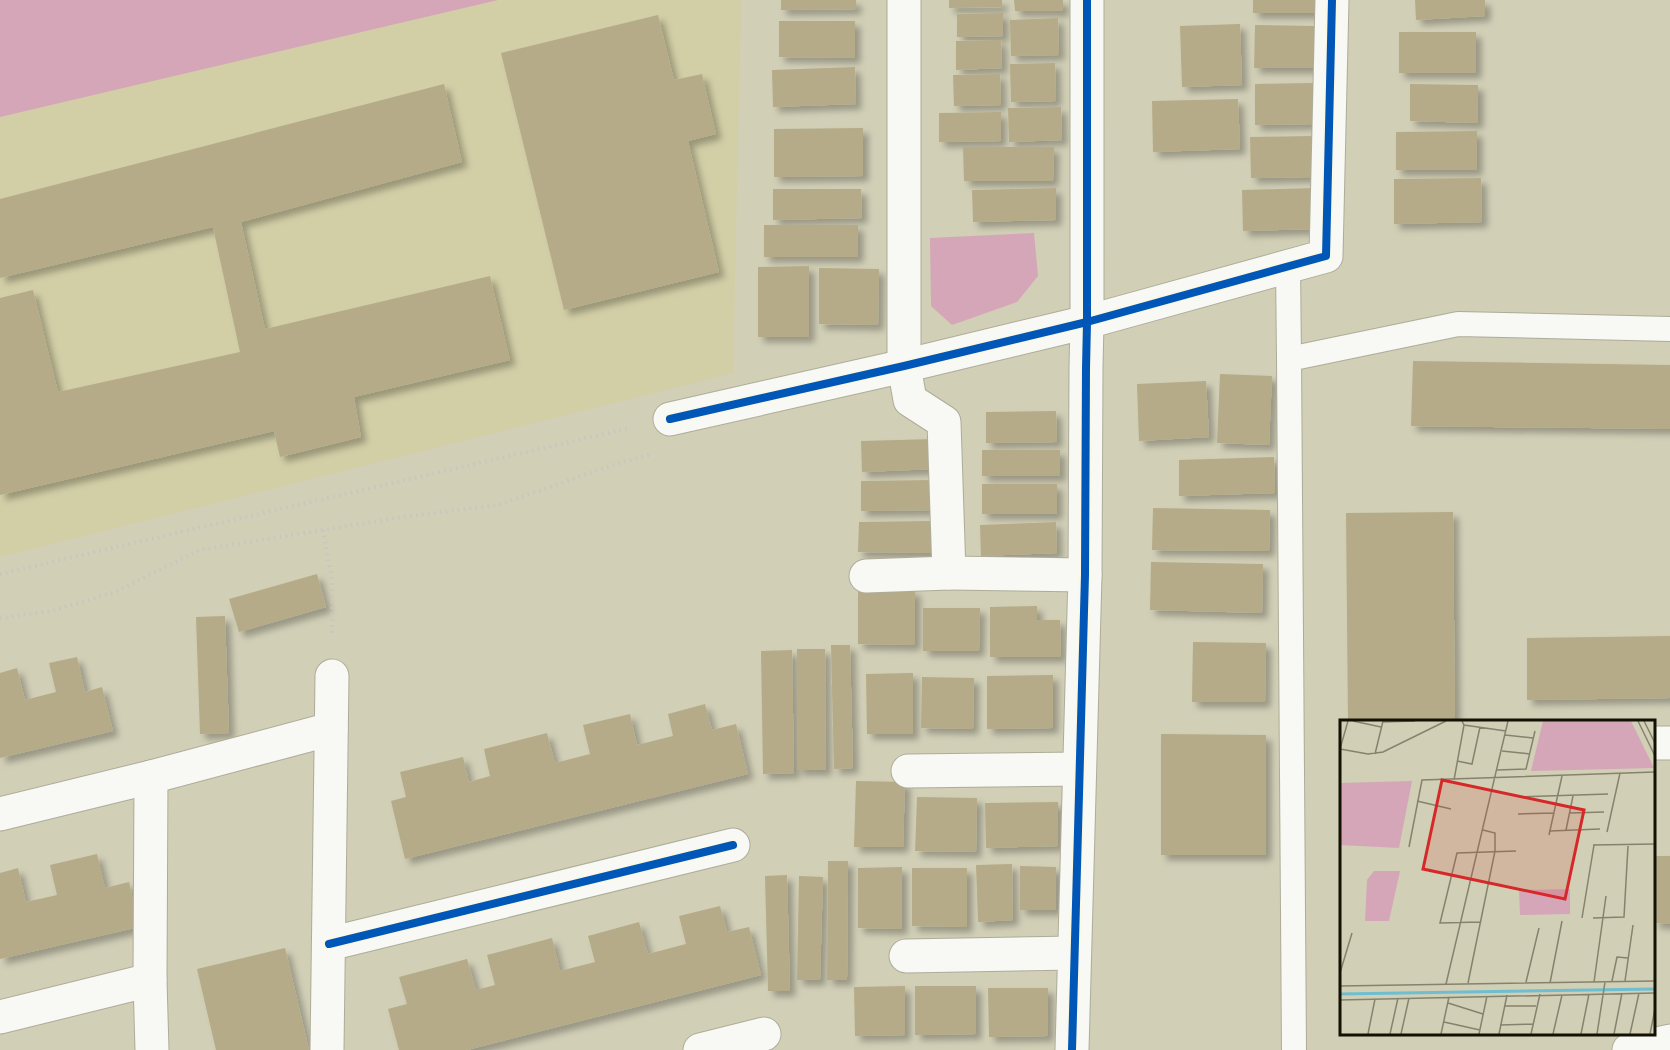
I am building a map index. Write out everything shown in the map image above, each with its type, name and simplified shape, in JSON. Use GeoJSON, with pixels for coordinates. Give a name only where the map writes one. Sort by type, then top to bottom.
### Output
{"type":"FeatureCollection","features":[{"type":"Feature","properties":{"kind":"street"},"geometry":{"type":"LineString","coordinates":[[904,0],[904,366],[910,400],[944,422],[949,573]]}},
{"type":"Feature","properties":{"kind":"street"},"geometry":{"type":"LineString","coordinates":[[1072,1050],[1085,575],[1087,0]]}},
{"type":"Feature","properties":{"kind":"street"},"geometry":{"type":"LineString","coordinates":[[670,419],[1087,322],[1326,256],[1332,0]]}},
{"type":"Feature","properties":{"kind":"street"},"geometry":{"type":"LineString","coordinates":[[866,576],[949,573],[1085,575]]}},
{"type":"Feature","properties":{"kind":"street"},"geometry":{"type":"LineString","coordinates":[[327,1050],[332,676]]}},
{"type":"Feature","properties":{"kind":"street"},"geometry":{"type":"LineString","coordinates":[[0,814],[331,729]]}},
{"type":"Feature","properties":{"kind":"street"},"geometry":{"type":"LineString","coordinates":[[908,771],[1079,769]]}},
{"type":"Feature","properties":{"kind":"street"},"geometry":{"type":"LineString","coordinates":[[151,777],[152,1050]]}},
{"type":"Feature","properties":{"kind":"street"},"geometry":{"type":"LineString","coordinates":[[329,944],[733,845]]}},
{"type":"Feature","properties":{"kind":"street"},"geometry":{"type":"LineString","coordinates":[[906,956],[1074,953]]}},
{"type":"Feature","properties":{"kind":"street"},"geometry":{"type":"LineString","coordinates":[[0,1017],[150,980]]}},
{"type":"Feature","properties":{"kind":"street"},"geometry":{"type":"LineString","coordinates":[[700,1050],[764,1034]]}},
{"type":"Feature","properties":{"kind":"street"},"geometry":{"type":"LineString","coordinates":[[1629,1050],[1670,1041]]}},
{"type":"Feature","properties":{"kind":"lane"},"geometry":{"type":"LineString","coordinates":[[1288,266],[1293,1050]]}},
{"type":"Feature","properties":{"kind":"lane"},"geometry":{"type":"LineString","coordinates":[[1289,359],[1458,324],[1670,329]]}},
{"type":"Feature","properties":{"kind":"path"},"geometry":{"type":"LineString","coordinates":[[0,574],[670,419]]}},
{"type":"Feature","properties":{"kind":"path"},"geometry":{"type":"LineString","coordinates":[[0,618],[52,611],[115,592],[199,550],[323,530],[332,580],[332,676]]}},
{"type":"Feature","properties":{"kind":"shaded area"},"geometry":{"type":"Polygon","coordinates":[[[0,0],[741,0],[733,373],[0,557],[0,0]]]}},
{"type":"Feature","properties":{"kind":"shaded area"},"geometry":{"type":"Polygon","coordinates":[[[0,0],[498,0],[0,117],[0,0]]]}},
{"type":"Feature","properties":{"kind":"shaded area"},"geometry":{"type":"Polygon","coordinates":[[[1034,233],[1038,276],[1017,302],[952,325],[931,306],[930,238],[1034,233]]]}},
{"type":"Feature","properties":{"kind":"building"},"geometry":{"type":"Polygon","coordinates":[[[781,0],[856,0],[856,9],[781,10],[781,0]]]}},
{"type":"Feature","properties":{"kind":"building"},"geometry":{"type":"Polygon","coordinates":[[[949,0],[1002,0],[1002,7],[949,8],[949,0]]]}},
{"type":"Feature","properties":{"kind":"building"},"geometry":{"type":"Polygon","coordinates":[[[1014,0],[1063,0],[1063,11],[1015,11],[1014,0]]]}},
{"type":"Feature","properties":{"kind":"building"},"geometry":{"type":"Polygon","coordinates":[[[1253,0],[1317,0],[1317,13],[1253,13],[1253,0]]]}},
{"type":"Feature","properties":{"kind":"building"},"geometry":{"type":"Polygon","coordinates":[[[1415,0],[1485,0],[1485,16],[1416,20],[1415,0]]]}},
{"type":"Feature","properties":{"kind":"building"},"geometry":{"type":"Polygon","coordinates":[[[1003,13],[1003,36],[957,37],[957,14],[1003,13]]]}},
{"type":"Feature","properties":{"kind":"building"},"geometry":{"type":"Polygon","coordinates":[[[658,15],[674,80],[702,74],[716,134],[688,141],[719,272],[564,310],[501,53],[658,15]]]}},
{"type":"Feature","properties":{"kind":"building"},"geometry":{"type":"Polygon","coordinates":[[[1058,18],[1059,55],[1011,56],[1010,20],[1058,18]]]}},
{"type":"Feature","properties":{"kind":"building"},"geometry":{"type":"Polygon","coordinates":[[[779,21],[855,21],[855,58],[779,57],[779,21]]]}},
{"type":"Feature","properties":{"kind":"building"},"geometry":{"type":"Polygon","coordinates":[[[1240,24],[1242,85],[1182,87],[1180,26],[1240,24]]]}},
{"type":"Feature","properties":{"kind":"building"},"geometry":{"type":"Polygon","coordinates":[[[1255,25],[1316,26],[1316,68],[1254,68],[1255,25]]]}},
{"type":"Feature","properties":{"kind":"building"},"geometry":{"type":"Polygon","coordinates":[[[1399,32],[1476,32],[1476,73],[1399,73],[1399,32]]]}},
{"type":"Feature","properties":{"kind":"building"},"geometry":{"type":"Polygon","coordinates":[[[1001,40],[1002,68],[956,70],[956,41],[1001,40]]]}},
{"type":"Feature","properties":{"kind":"building"},"geometry":{"type":"Polygon","coordinates":[[[1055,63],[1056,101],[1011,102],[1010,64],[1055,63]]]}},
{"type":"Feature","properties":{"kind":"building"},"geometry":{"type":"Polygon","coordinates":[[[855,67],[856,104],[773,107],[772,70],[855,67]]]}},
{"type":"Feature","properties":{"kind":"building"},"geometry":{"type":"Polygon","coordinates":[[[1000,74],[1001,105],[954,106],[953,75],[1000,74]]]}},
{"type":"Feature","properties":{"kind":"building"},"geometry":{"type":"Polygon","coordinates":[[[1313,83],[1313,124],[1255,125],[1255,84],[1313,83]]]}},
{"type":"Feature","properties":{"kind":"building"},"geometry":{"type":"Polygon","coordinates":[[[444,84],[462,162],[241,222],[265,329],[490,276],[510,360],[354,397],[361,437],[280,457],[274,431],[0,495],[0,298],[33,290],[58,392],[240,352],[213,227],[0,278],[0,199],[444,84]]]}},
{"type":"Feature","properties":{"kind":"building"},"geometry":{"type":"Polygon","coordinates":[[[1410,84],[1478,85],[1478,123],[1410,121],[1410,84]]]}},
{"type":"Feature","properties":{"kind":"building"},"geometry":{"type":"Polygon","coordinates":[[[1238,99],[1240,149],[1153,152],[1152,101],[1238,99]]]}},
{"type":"Feature","properties":{"kind":"building"},"geometry":{"type":"Polygon","coordinates":[[[1061,107],[1062,140],[1009,142],[1008,108],[1061,107]]]}},
{"type":"Feature","properties":{"kind":"building"},"geometry":{"type":"Polygon","coordinates":[[[1001,112],[1001,141],[939,142],[939,113],[1001,112]]]}},
{"type":"Feature","properties":{"kind":"building"},"geometry":{"type":"Polygon","coordinates":[[[863,128],[863,176],[774,177],[774,129],[863,128]]]}},
{"type":"Feature","properties":{"kind":"building"},"geometry":{"type":"Polygon","coordinates":[[[1477,131],[1477,170],[1396,170],[1396,132],[1477,131]]]}},
{"type":"Feature","properties":{"kind":"building"},"geometry":{"type":"Polygon","coordinates":[[[1312,136],[1313,177],[1251,178],[1250,137],[1312,136]]]}},
{"type":"Feature","properties":{"kind":"building"},"geometry":{"type":"Polygon","coordinates":[[[963,147],[1054,147],[1053,181],[964,181],[963,147]]]}},
{"type":"Feature","properties":{"kind":"building"},"geometry":{"type":"Polygon","coordinates":[[[1481,178],[1482,222],[1394,224],[1394,179],[1481,178]]]}},
{"type":"Feature","properties":{"kind":"building"},"geometry":{"type":"Polygon","coordinates":[[[1056,188],[1056,220],[973,222],[972,190],[1056,188]]]}},
{"type":"Feature","properties":{"kind":"building"},"geometry":{"type":"Polygon","coordinates":[[[1314,188],[1315,229],[1243,231],[1242,190],[1314,188]]]}},
{"type":"Feature","properties":{"kind":"building"},"geometry":{"type":"Polygon","coordinates":[[[773,189],[861,189],[862,218],[773,220],[773,189]]]}},
{"type":"Feature","properties":{"kind":"building"},"geometry":{"type":"Polygon","coordinates":[[[764,225],[858,225],[858,257],[764,257],[764,225]]]}},
{"type":"Feature","properties":{"kind":"building"},"geometry":{"type":"Polygon","coordinates":[[[809,266],[809,337],[758,337],[758,267],[809,266]]]}},
{"type":"Feature","properties":{"kind":"building"},"geometry":{"type":"Polygon","coordinates":[[[819,268],[879,269],[878,325],[819,324],[819,268]]]}},
{"type":"Feature","properties":{"kind":"building"},"geometry":{"type":"Polygon","coordinates":[[[1413,361],[1670,365],[1670,429],[1411,426],[1413,361]]]}},
{"type":"Feature","properties":{"kind":"building"},"geometry":{"type":"Polygon","coordinates":[[[1220,374],[1272,376],[1269,445],[1217,443],[1220,374]]]}},
{"type":"Feature","properties":{"kind":"building"},"geometry":{"type":"Polygon","coordinates":[[[1206,381],[1209,437],[1139,441],[1137,384],[1206,381]]]}},
{"type":"Feature","properties":{"kind":"building"},"geometry":{"type":"Polygon","coordinates":[[[1056,411],[1057,442],[986,443],[986,412],[1056,411]]]}},
{"type":"Feature","properties":{"kind":"building"},"geometry":{"type":"Polygon","coordinates":[[[935,439],[936,469],[862,472],[861,441],[935,439]]]}},
{"type":"Feature","properties":{"kind":"building"},"geometry":{"type":"Polygon","coordinates":[[[982,450],[1060,450],[1060,476],[982,476],[982,450]]]}},
{"type":"Feature","properties":{"kind":"building"},"geometry":{"type":"Polygon","coordinates":[[[1274,457],[1275,493],[1179,496],[1179,460],[1274,457]]]}},
{"type":"Feature","properties":{"kind":"building"},"geometry":{"type":"Polygon","coordinates":[[[933,480],[933,510],[861,511],[861,481],[933,480]]]}},
{"type":"Feature","properties":{"kind":"building"},"geometry":{"type":"Polygon","coordinates":[[[982,484],[1057,484],[1057,514],[982,514],[982,484]]]}},
{"type":"Feature","properties":{"kind":"building"},"geometry":{"type":"Polygon","coordinates":[[[1153,508],[1270,510],[1269,551],[1152,550],[1153,508]]]}},
{"type":"Feature","properties":{"kind":"building"},"geometry":{"type":"Polygon","coordinates":[[[1453,512],[1455,720],[1348,720],[1346,513],[1453,512]]]}},
{"type":"Feature","properties":{"kind":"building"},"geometry":{"type":"Polygon","coordinates":[[[931,521],[931,553],[858,552],[859,522],[931,521]]]}},
{"type":"Feature","properties":{"kind":"building"},"geometry":{"type":"Polygon","coordinates":[[[1056,522],[1057,553],[981,556],[980,525],[1056,522]]]}},
{"type":"Feature","properties":{"kind":"building"},"geometry":{"type":"Polygon","coordinates":[[[1151,562],[1263,564],[1262,613],[1150,610],[1151,562]]]}},
{"type":"Feature","properties":{"kind":"building"},"geometry":{"type":"Polygon","coordinates":[[[317,574],[326,607],[239,632],[229,599],[317,574]]]}},
{"type":"Feature","properties":{"kind":"building"},"geometry":{"type":"Polygon","coordinates":[[[858,589],[915,590],[915,645],[858,644],[858,589]]]}},
{"type":"Feature","properties":{"kind":"building"},"geometry":{"type":"Polygon","coordinates":[[[1037,606],[1037,620],[1060,620],[1061,657],[990,657],[990,607],[1037,606]]]}},
{"type":"Feature","properties":{"kind":"building"},"geometry":{"type":"Polygon","coordinates":[[[923,608],[980,608],[979,651],[923,651],[923,608]]]}},
{"type":"Feature","properties":{"kind":"building"},"geometry":{"type":"Polygon","coordinates":[[[225,616],[229,733],[200,734],[196,617],[225,616]]]}},
{"type":"Feature","properties":{"kind":"building"},"geometry":{"type":"Polygon","coordinates":[[[1670,636],[1670,698],[1527,700],[1527,638],[1670,636]]]}},
{"type":"Feature","properties":{"kind":"building"},"geometry":{"type":"Polygon","coordinates":[[[1193,642],[1266,643],[1265,702],[1192,702],[1193,642]]]}},
{"type":"Feature","properties":{"kind":"building"},"geometry":{"type":"Polygon","coordinates":[[[831,645],[850,645],[853,768],[834,769],[831,645]]]}},
{"type":"Feature","properties":{"kind":"building"},"geometry":{"type":"Polygon","coordinates":[[[797,649],[825,649],[826,770],[797,770],[797,649]]]}},
{"type":"Feature","properties":{"kind":"building"},"geometry":{"type":"Polygon","coordinates":[[[792,650],[794,773],[763,774],[761,651],[792,650]]]}},
{"type":"Feature","properties":{"kind":"building"},"geometry":{"type":"Polygon","coordinates":[[[77,657],[85,692],[102,687],[113,731],[0,758],[0,673],[17,668],[25,700],[56,692],[49,663],[77,657]]]}},
{"type":"Feature","properties":{"kind":"building"},"geometry":{"type":"Polygon","coordinates":[[[913,673],[913,734],[867,734],[866,674],[913,673]]]}},
{"type":"Feature","properties":{"kind":"building"},"geometry":{"type":"Polygon","coordinates":[[[1053,675],[1053,728],[987,729],[987,676],[1053,675]]]}},
{"type":"Feature","properties":{"kind":"building"},"geometry":{"type":"Polygon","coordinates":[[[922,677],[974,678],[973,729],[921,728],[922,677]]]}},
{"type":"Feature","properties":{"kind":"building"},"geometry":{"type":"Polygon","coordinates":[[[705,704],[712,730],[736,724],[748,774],[405,859],[391,801],[406,797],[400,772],[463,757],[469,782],[490,776],[484,749],[547,733],[555,763],[590,754],[583,725],[630,714],[637,745],[673,736],[668,714],[705,704]]]}},
{"type":"Feature","properties":{"kind":"building"},"geometry":{"type":"Polygon","coordinates":[[[1161,734],[1266,735],[1266,855],[1161,855],[1161,734]]]}},
{"type":"Feature","properties":{"kind":"building"},"geometry":{"type":"Polygon","coordinates":[[[856,781],[905,782],[903,847],[854,847],[856,781]]]}},
{"type":"Feature","properties":{"kind":"building"},"geometry":{"type":"Polygon","coordinates":[[[917,797],[977,798],[976,852],[915,851],[917,797]]]}},
{"type":"Feature","properties":{"kind":"building"},"geometry":{"type":"Polygon","coordinates":[[[1058,802],[1058,846],[986,848],[985,803],[1058,802]]]}},
{"type":"Feature","properties":{"kind":"building"},"geometry":{"type":"Polygon","coordinates":[[[97,854],[105,888],[129,882],[139,927],[0,959],[0,873],[18,868],[26,902],[57,895],[50,865],[97,854]]]}},
{"type":"Feature","properties":{"kind":"building"},"geometry":{"type":"Polygon","coordinates":[[[1655,856],[1670,856],[1670,924],[1655,923],[1655,856]]]}},
{"type":"Feature","properties":{"kind":"building"},"geometry":{"type":"Polygon","coordinates":[[[828,861],[848,861],[847,980],[827,980],[828,861]]]}},
{"type":"Feature","properties":{"kind":"building"},"geometry":{"type":"Polygon","coordinates":[[[1012,864],[1013,920],[978,922],[976,865],[1012,864]]]}},
{"type":"Feature","properties":{"kind":"building"},"geometry":{"type":"Polygon","coordinates":[[[1020,866],[1056,867],[1056,910],[1020,910],[1020,866]]]}},
{"type":"Feature","properties":{"kind":"building"},"geometry":{"type":"Polygon","coordinates":[[[902,867],[902,929],[858,928],[858,868],[902,867]]]}},
{"type":"Feature","properties":{"kind":"building"},"geometry":{"type":"Polygon","coordinates":[[[912,868],[967,868],[967,927],[912,926],[912,868]]]}},
{"type":"Feature","properties":{"kind":"building"},"geometry":{"type":"Polygon","coordinates":[[[787,875],[790,991],[768,991],[765,876],[787,875]]]}},
{"type":"Feature","properties":{"kind":"building"},"geometry":{"type":"Polygon","coordinates":[[[799,876],[823,877],[820,980],[797,980],[799,876]]]}},
{"type":"Feature","properties":{"kind":"building"},"geometry":{"type":"Polygon","coordinates":[[[720,906],[727,932],[749,927],[761,975],[467,1050],[399,1050],[388,1009],[407,1004],[399,977],[467,959],[476,990],[495,985],[487,955],[552,938],[560,971],[595,962],[588,936],[639,922],[648,954],[686,944],[679,916],[720,906]]]}},
{"type":"Feature","properties":{"kind":"building"},"geometry":{"type":"Polygon","coordinates":[[[285,948],[309,1050],[216,1050],[197,969],[285,948]]]}},
{"type":"Feature","properties":{"kind":"building"},"geometry":{"type":"Polygon","coordinates":[[[905,986],[905,1035],[855,1036],[854,987],[905,986]]]}},
{"type":"Feature","properties":{"kind":"building"},"geometry":{"type":"Polygon","coordinates":[[[915,986],[976,986],[976,1034],[915,1035],[915,986]]]}},
{"type":"Feature","properties":{"kind":"building"},"geometry":{"type":"Polygon","coordinates":[[[988,988],[1048,988],[1048,1036],[989,1037],[988,988]]]}},
{"type":"Feature","properties":{"kind":"cycle path"},"geometry":{"type":"LineString","coordinates":[[1072,1050],[1085,575],[1087,0]]}},
{"type":"Feature","properties":{"kind":"cycle path"},"geometry":{"type":"LineString","coordinates":[[670,419],[1087,322],[1326,256],[1332,0]]}},
{"type":"Feature","properties":{"kind":"cycle path"},"geometry":{"type":"LineString","coordinates":[[329,944],[733,845]]}}]}
